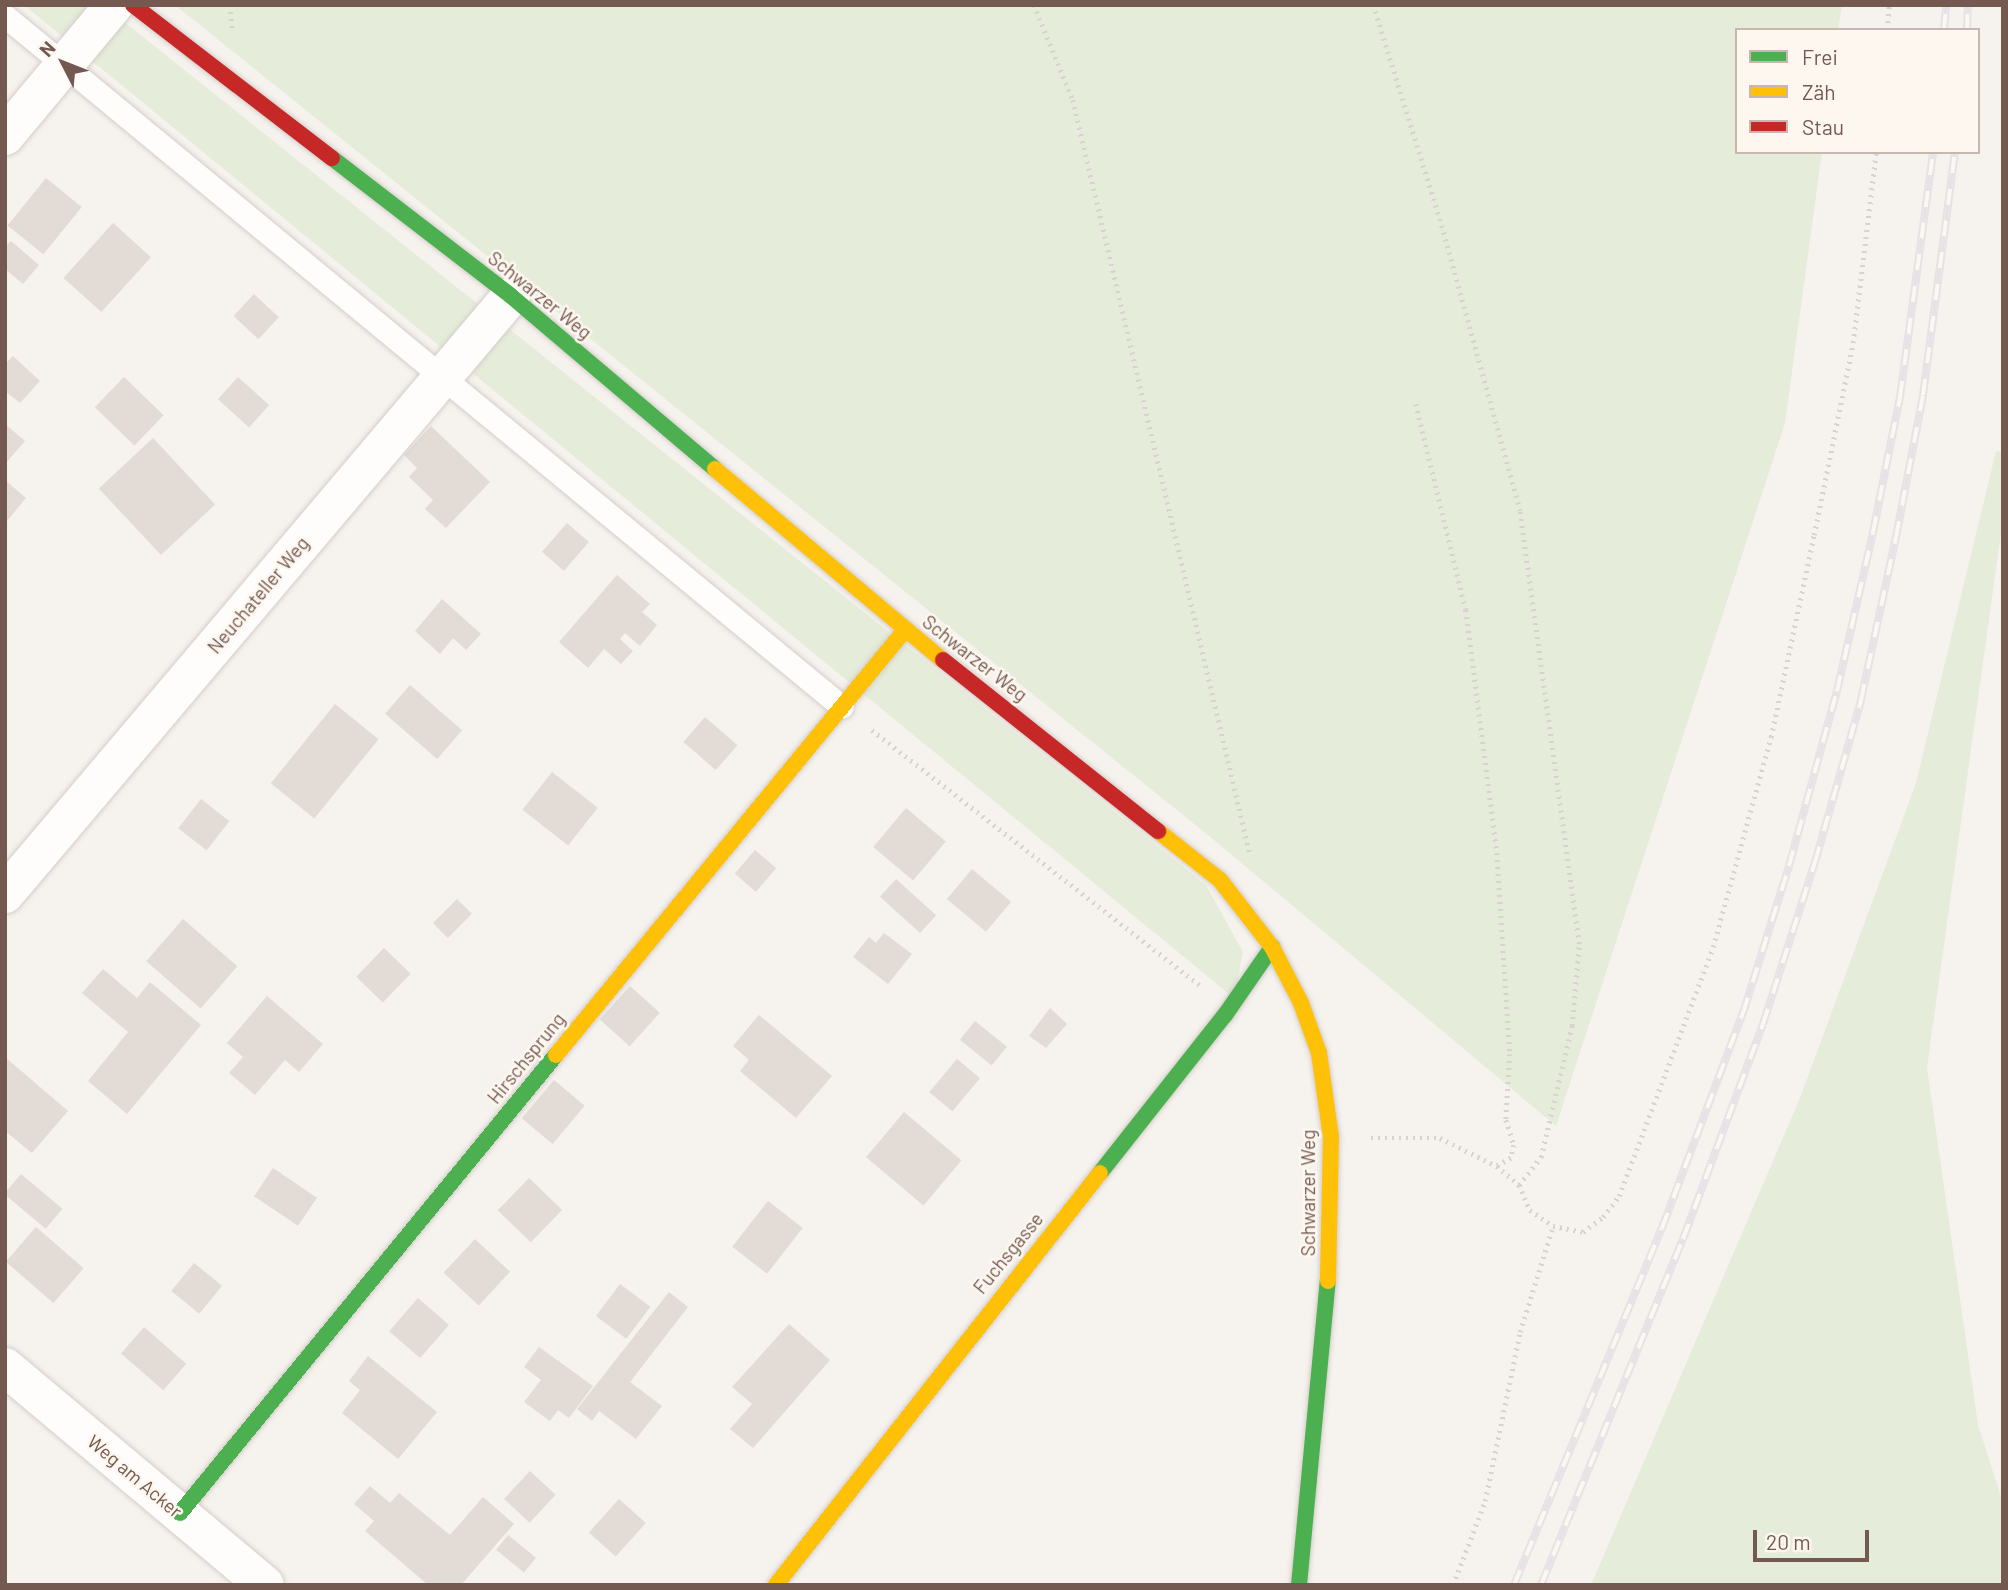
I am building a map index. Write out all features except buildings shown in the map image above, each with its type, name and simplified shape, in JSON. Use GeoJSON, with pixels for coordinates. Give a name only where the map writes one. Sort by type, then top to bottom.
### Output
{"type":"FeatureCollection","features":[{"type":"Feature","properties":{"kind":"street"},"geometry":{"type":"LineString","coordinates":[[5,136],[114,5]]}},
{"type":"Feature","properties":{"kind":"street","name":"Schwarzer Weg"},"geometry":{"type":"LineString","coordinates":[[134,5],[511,296],[905,630],[1220,880],[1272,947],[1301,1003],[1319,1053],[1331,1137],[1327,1310],[1299,1585]]}},
{"type":"Feature","properties":{"kind":"street","name":"Neuchateller Weg"},"geometry":{"type":"LineString","coordinates":[[5,894],[511,296]]}},
{"type":"Feature","properties":{"kind":"street","name":"Hirschsprung"},"geometry":{"type":"LineString","coordinates":[[180,1513],[905,630]]}},
{"type":"Feature","properties":{"kind":"street","name":"Fuchsgasse"},"geometry":{"type":"LineString","coordinates":[[776,1585],[1229,1010],[1272,947]]}},
{"type":"Feature","properties":{"kind":"street","name":"Weg am Acker"},"geometry":{"type":"LineString","coordinates":[[5,1367],[265,1585]]}},
{"type":"Feature","properties":{"kind":"lane"},"geometry":{"type":"LineString","coordinates":[[5,16],[842,707]]}},
{"type":"Feature","properties":{"kind":"path"},"geometry":{"type":"LineString","coordinates":[[1034,5],[1073,100],[1253,866]]}},
{"type":"Feature","properties":{"kind":"path"},"geometry":{"type":"LineString","coordinates":[[1373,5],[1438,214],[1520,511],[1579,944],[1572,1026],[1541,1157],[1519,1185]]}},
{"type":"Feature","properties":{"kind":"path"},"geometry":{"type":"LineString","coordinates":[[1887,28],[1889,5]]}},
{"type":"Feature","properties":{"kind":"path"},"geometry":{"type":"LineString","coordinates":[[1331,1137],[1440,1138],[1497,1166],[1519,1185],[1530,1210],[1553,1226],[1583,1233],[1619,1196],[1713,947],[1771,737],[1853,343],[1876,154]]}},
{"type":"Feature","properties":{"kind":"path"},"geometry":{"type":"LineString","coordinates":[[1416,404],[1466,610],[1497,853],[1510,1054],[1506,1120],[1514,1145],[1511,1158],[1497,1166]]}},
{"type":"Feature","properties":{"kind":"path"},"geometry":{"type":"LineString","coordinates":[[842,707],[1229,1010]]}},
{"type":"Feature","properties":{"kind":"path"},"geometry":{"type":"LineString","coordinates":[[1453,1585],[1485,1501],[1520,1332],[1553,1226]]}},
{"type":"Feature","properties":{"kind":"green space"},"geometry":{"type":"Polygon","coordinates":[[[24,5],[103,5],[1206,885],[1243,952],[1234,998],[24,5]]]}},
{"type":"Feature","properties":{"kind":"green space"},"geometry":{"type":"Polygon","coordinates":[[[175,5],[1842,5],[1838,28],[1735,28],[1735,154],[1822,154],[1785,423],[1556,1126],[1208,835],[175,5]]]}},
{"type":"Feature","properties":{"kind":"green space"},"geometry":{"type":"Polygon","coordinates":[[[1996,451],[2003,452],[2003,518],[1927,1068],[1978,1425],[2003,1503],[2003,1585],[1591,1585],[1800,1098],[1916,783],[1996,451]]]}},
{"type":"Feature","properties":{"kind":"railway"},"geometry":{"type":"LineString","coordinates":[[1944,28],[1946,5]]}},
{"type":"Feature","properties":{"kind":"railway"},"geometry":{"type":"LineString","coordinates":[[1967,28],[1968,5]]}},
{"type":"Feature","properties":{"kind":"railway"},"geometry":{"type":"LineString","coordinates":[[1514,1585],[1662,1228],[1743,1013],[1789,866],[1837,691],[1873,532],[1900,397],[1933,154]]}},
{"type":"Feature","properties":{"kind":"railway"},"geometry":{"type":"LineString","coordinates":[[1541,1585],[1683,1239],[1763,1024],[1815,862],[1861,700],[1896,537],[1923,395],[1955,154]]}},
{"type":"Feature","properties":{"kind":"traffic: fast"},"geometry":{"type":"LineString","coordinates":[[332,158],[511,296],[715,469]]}},
{"type":"Feature","properties":{"kind":"traffic: fast"},"geometry":{"type":"LineString","coordinates":[[1100,1173],[1225,1015],[1272,947]]}},
{"type":"Feature","properties":{"kind":"traffic: fast"},"geometry":{"type":"LineString","coordinates":[[180,1513],[556,1055]]}},
{"type":"Feature","properties":{"kind":"traffic: fast"},"geometry":{"type":"LineString","coordinates":[[1299,1585],[1328,1281]]}},
{"type":"Feature","properties":{"kind":"traffic: slow"},"geometry":{"type":"LineString","coordinates":[[715,469],[943,660]]}},
{"type":"Feature","properties":{"kind":"traffic: slow"},"geometry":{"type":"LineString","coordinates":[[556,1055],[905,630]]}},
{"type":"Feature","properties":{"kind":"traffic: slow"},"geometry":{"type":"LineString","coordinates":[[1158,831],[1220,880],[1272,947],[1301,1003],[1319,1053],[1331,1137],[1328,1281]]}},
{"type":"Feature","properties":{"kind":"traffic: slow"},"geometry":{"type":"LineString","coordinates":[[776,1585],[1100,1173]]}},
{"type":"Feature","properties":{"kind":"traffic: jam"},"geometry":{"type":"LineString","coordinates":[[133,5],[332,158]]}},
{"type":"Feature","properties":{"kind":"traffic: jam"},"geometry":{"type":"LineString","coordinates":[[943,660],[1158,831]]}}]}
